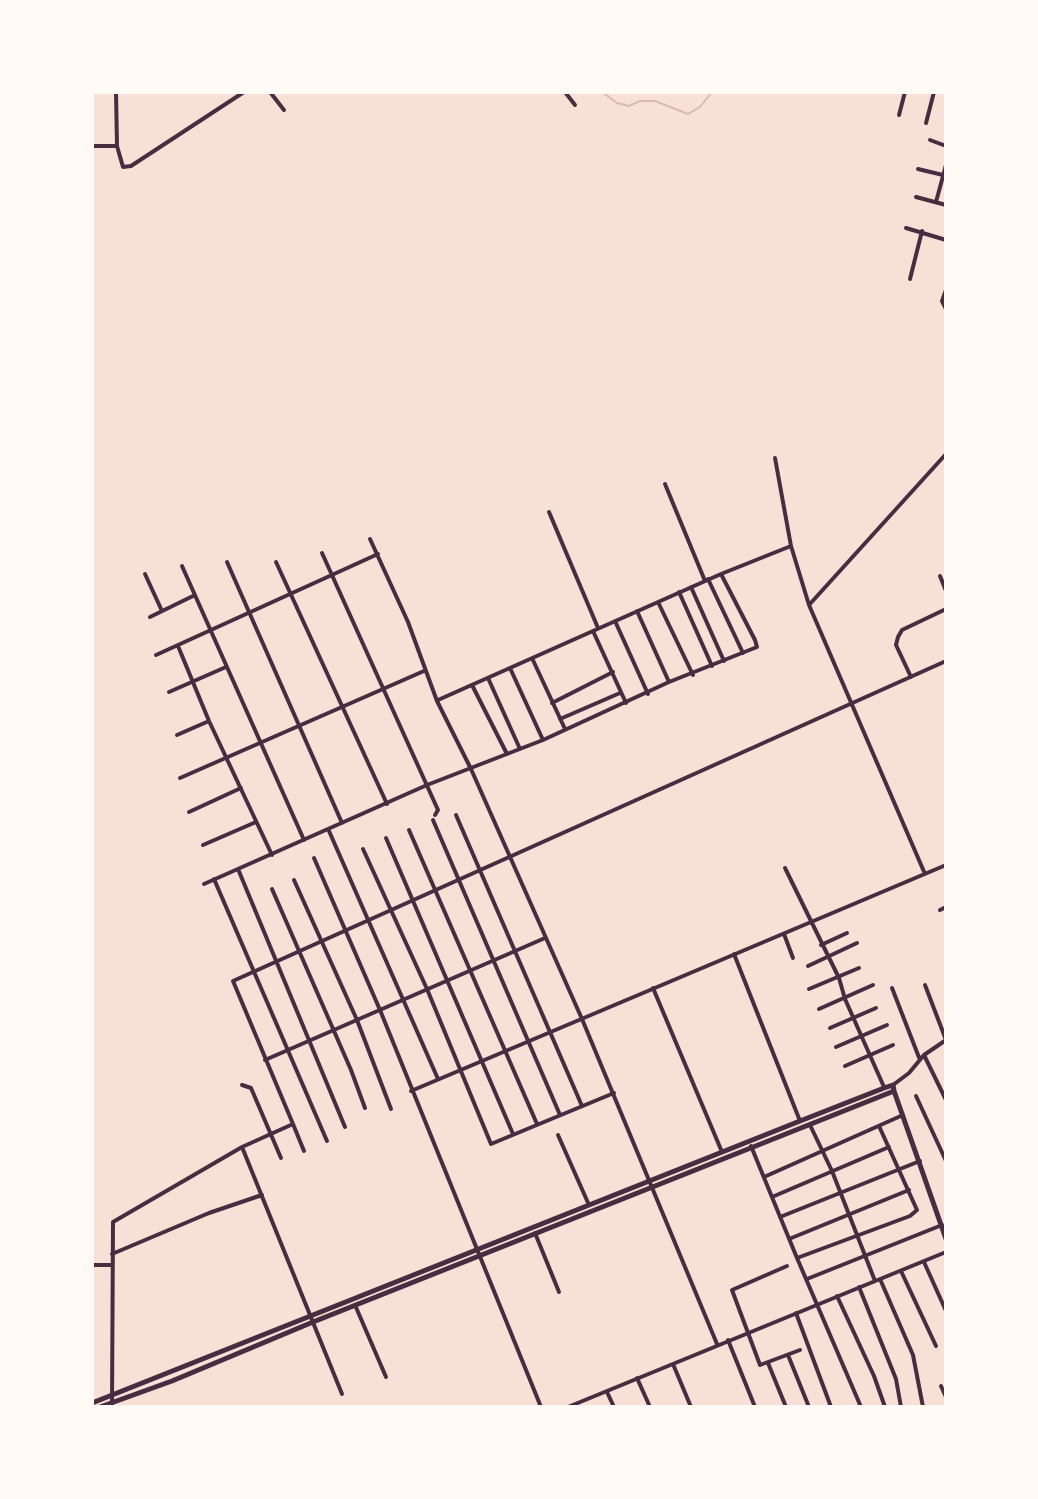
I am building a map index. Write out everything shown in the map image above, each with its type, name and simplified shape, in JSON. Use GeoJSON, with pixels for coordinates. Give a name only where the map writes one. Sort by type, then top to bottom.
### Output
{"type":"FeatureCollection","features":[{"type":"Feature","properties":{"kind":"street"},"geometry":{"type":"LineString","coordinates":[[116,92],[117,146],[123,167],[131,166],[244,92]]}},
{"type":"Feature","properties":{"kind":"street"},"geometry":{"type":"LineString","coordinates":[[270,92],[284,110]]}},
{"type":"Feature","properties":{"kind":"street"},"geometry":{"type":"LineString","coordinates":[[565,92],[575,105]]}},
{"type":"Feature","properties":{"kind":"street"},"geometry":{"type":"LineString","coordinates":[[899,115],[905,92]]}},
{"type":"Feature","properties":{"kind":"street"},"geometry":{"type":"LineString","coordinates":[[926,123],[934,92]]}},
{"type":"Feature","properties":{"kind":"street"},"geometry":{"type":"LineString","coordinates":[[930,140],[946,146]]}},
{"type":"Feature","properties":{"kind":"street"},"geometry":{"type":"LineString","coordinates":[[92,146],[117,146]]}},
{"type":"Feature","properties":{"kind":"street"},"geometry":{"type":"LineString","coordinates":[[936,202],[946,165]]}},
{"type":"Feature","properties":{"kind":"street"},"geometry":{"type":"LineString","coordinates":[[918,169],[943,175]]}},
{"type":"Feature","properties":{"kind":"street"},"geometry":{"type":"LineString","coordinates":[[916,197],[946,205]]}},
{"type":"Feature","properties":{"kind":"street"},"geometry":{"type":"LineString","coordinates":[[906,228],[946,240]]}},
{"type":"Feature","properties":{"kind":"street"},"geometry":{"type":"LineString","coordinates":[[910,279],[922,231]]}},
{"type":"Feature","properties":{"kind":"street"},"geometry":{"type":"LineString","coordinates":[[946,290],[942,301],[946,309]]}},
{"type":"Feature","properties":{"kind":"street"},"geometry":{"type":"LineString","coordinates":[[809,605],[946,454]]}},
{"type":"Feature","properties":{"kind":"street"},"geometry":{"type":"LineString","coordinates":[[775,458],[791,546],[809,605],[925,874]]}},
{"type":"Feature","properties":{"kind":"street"},"geometry":{"type":"LineString","coordinates":[[665,484],[706,580],[743,653]]}},
{"type":"Feature","properties":{"kind":"street"},"geometry":{"type":"LineString","coordinates":[[549,512],[626,703]]}},
{"type":"Feature","properties":{"kind":"street"},"geometry":{"type":"LineString","coordinates":[[370,539],[408,622],[437,701],[471,769],[614,1093],[717,1344]]}},
{"type":"Feature","properties":{"kind":"street"},"geometry":{"type":"LineString","coordinates":[[437,701],[706,580],[791,546]]}},
{"type":"Feature","properties":{"kind":"street"},"geometry":{"type":"LineString","coordinates":[[322,553],[438,810],[434,818],[459,881],[560,1115]]}},
{"type":"Feature","properties":{"kind":"street"},"geometry":{"type":"LineString","coordinates":[[156,655],[378,554]]}},
{"type":"Feature","properties":{"kind":"street"},"geometry":{"type":"LineString","coordinates":[[227,562],[342,823]]}},
{"type":"Feature","properties":{"kind":"street"},"geometry":{"type":"LineString","coordinates":[[276,562],[387,804]]}},
{"type":"Feature","properties":{"kind":"street"},"geometry":{"type":"LineString","coordinates":[[182,566],[304,840]]}},
{"type":"Feature","properties":{"kind":"street"},"geometry":{"type":"LineString","coordinates":[[145,574],[162,611]]}},
{"type":"Feature","properties":{"kind":"street"},"geometry":{"type":"LineString","coordinates":[[204,884],[427,785],[543,740],[669,682],[757,647],[721,574]]}},
{"type":"Feature","properties":{"kind":"street"},"geometry":{"type":"LineString","coordinates":[[940,576],[946,591]]}},
{"type":"Feature","properties":{"kind":"street"},"geometry":{"type":"LineString","coordinates":[[691,587],[724,661]]}},
{"type":"Feature","properties":{"kind":"street"},"geometry":{"type":"LineString","coordinates":[[679,592],[712,666]]}},
{"type":"Feature","properties":{"kind":"street"},"geometry":{"type":"LineString","coordinates":[[150,617],[195,595]]}},
{"type":"Feature","properties":{"kind":"street"},"geometry":{"type":"LineString","coordinates":[[658,602],[693,675]]}},
{"type":"Feature","properties":{"kind":"street"},"geometry":{"type":"LineString","coordinates":[[911,677],[896,645],[898,637],[902,630],[946,609]]}},
{"type":"Feature","properties":{"kind":"street"},"geometry":{"type":"LineString","coordinates":[[637,611],[669,682]]}},
{"type":"Feature","properties":{"kind":"street"},"geometry":{"type":"LineString","coordinates":[[615,621],[648,694]]}},
{"type":"Feature","properties":{"kind":"street"},"geometry":{"type":"LineString","coordinates":[[177,645],[272,855]]}},
{"type":"Feature","properties":{"kind":"street"},"geometry":{"type":"LineString","coordinates":[[532,658],[565,729]]}},
{"type":"Feature","properties":{"kind":"street"},"geometry":{"type":"LineString","coordinates":[[304,1151],[233,981],[946,661]]}},
{"type":"Feature","properties":{"kind":"street"},"geometry":{"type":"LineString","coordinates":[[169,692],[226,667]]}},
{"type":"Feature","properties":{"kind":"street"},"geometry":{"type":"LineString","coordinates":[[510,668],[543,740]]}},
{"type":"Feature","properties":{"kind":"street"},"geometry":{"type":"LineString","coordinates":[[180,778],[424,671]]}},
{"type":"Feature","properties":{"kind":"street"},"geometry":{"type":"LineString","coordinates":[[552,703],[613,672]]}},
{"type":"Feature","properties":{"kind":"street"},"geometry":{"type":"LineString","coordinates":[[488,678],[520,749]]}},
{"type":"Feature","properties":{"kind":"street"},"geometry":{"type":"LineString","coordinates":[[472,685],[507,755]]}},
{"type":"Feature","properties":{"kind":"street"},"geometry":{"type":"LineString","coordinates":[[560,719],[621,693]]}},
{"type":"Feature","properties":{"kind":"street"},"geometry":{"type":"LineString","coordinates":[[177,735],[209,721]]}},
{"type":"Feature","properties":{"kind":"street"},"geometry":{"type":"LineString","coordinates":[[189,812],[241,788]]}},
{"type":"Feature","properties":{"kind":"street"},"geometry":{"type":"LineString","coordinates":[[456,815],[582,1106]]}},
{"type":"Feature","properties":{"kind":"street"},"geometry":{"type":"LineString","coordinates":[[203,845],[256,822]]}},
{"type":"Feature","properties":{"kind":"street"},"geometry":{"type":"LineString","coordinates":[[409,830],[537,1124]]}},
{"type":"Feature","properties":{"kind":"street"},"geometry":{"type":"LineString","coordinates":[[329,831],[438,1079]]}},
{"type":"Feature","properties":{"kind":"street"},"geometry":{"type":"LineString","coordinates":[[386,838],[513,1134]]}},
{"type":"Feature","properties":{"kind":"street"},"geometry":{"type":"LineString","coordinates":[[363,849],[427,989],[491,1144],[614,1093]]}},
{"type":"Feature","properties":{"kind":"street"},"geometry":{"type":"LineString","coordinates":[[314,858],[380,1010],[541,1407]]}},
{"type":"Feature","properties":{"kind":"street"},"geometry":{"type":"LineString","coordinates":[[411,1091],[946,865]]}},
{"type":"Feature","properties":{"kind":"street"},"geometry":{"type":"LineString","coordinates":[[785,868],[839,978],[884,1088]]}},
{"type":"Feature","properties":{"kind":"street"},"geometry":{"type":"LineString","coordinates":[[238,869],[345,1127]]}},
{"type":"Feature","properties":{"kind":"street"},"geometry":{"type":"LineString","coordinates":[[214,879],[327,1141]]}},
{"type":"Feature","properties":{"kind":"street"},"geometry":{"type":"LineString","coordinates":[[294,880],[357,1020],[391,1109]]}},
{"type":"Feature","properties":{"kind":"street"},"geometry":{"type":"LineString","coordinates":[[272,889],[365,1108]]}},
{"type":"Feature","properties":{"kind":"street"},"geometry":{"type":"LineString","coordinates":[[940,910],[946,907]]}},
{"type":"Feature","properties":{"kind":"street"},"geometry":{"type":"LineString","coordinates":[[821,945],[847,933]]}},
{"type":"Feature","properties":{"kind":"street"},"geometry":{"type":"LineString","coordinates":[[783,934],[793,958]]}},
{"type":"Feature","properties":{"kind":"street"},"geometry":{"type":"LineString","coordinates":[[265,1060],[545,938]]}},
{"type":"Feature","properties":{"kind":"street"},"geometry":{"type":"LineString","coordinates":[[808,966],[857,943]]}},
{"type":"Feature","properties":{"kind":"street"},"geometry":{"type":"LineString","coordinates":[[734,954],[800,1121]]}},
{"type":"Feature","properties":{"kind":"street"},"geometry":{"type":"LineString","coordinates":[[809,989],[859,968]]}},
{"type":"Feature","properties":{"kind":"street"},"geometry":{"type":"LineString","coordinates":[[819,1009],[873,985]]}},
{"type":"Feature","properties":{"kind":"street"},"geometry":{"type":"LineString","coordinates":[[724,1154],[894,1088],[922,1057],[946,1040],[925,985]]}},
{"type":"Feature","properties":{"kind":"street"},"geometry":{"type":"LineString","coordinates":[[653,988],[724,1154]]}},
{"type":"Feature","properties":{"kind":"street"},"geometry":{"type":"LineString","coordinates":[[892,988],[922,1057],[946,1100]]}},
{"type":"Feature","properties":{"kind":"street"},"geometry":{"type":"LineString","coordinates":[[830,1028],[876,1008]]}},
{"type":"Feature","properties":{"kind":"street"},"geometry":{"type":"LineString","coordinates":[[836,1047],[887,1025]]}},
{"type":"Feature","properties":{"kind":"street"},"geometry":{"type":"LineString","coordinates":[[845,1066],[893,1045]]}},
{"type":"Feature","properties":{"kind":"street"},"geometry":{"type":"LineString","coordinates":[[242,1085],[251,1088],[281,1158]]}},
{"type":"Feature","properties":{"kind":"street"},"geometry":{"type":"LineString","coordinates":[[92,1403],[112,1402],[162,1376],[535,1233],[800,1121],[884,1088],[894,1088]]}},
{"type":"Feature","properties":{"kind":"street"},"geometry":{"type":"LineString","coordinates":[[894,1088],[945,1235]]}},
{"type":"Feature","properties":{"kind":"street"},"geometry":{"type":"LineString","coordinates":[[916,1096],[946,1161]]}},
{"type":"Feature","properties":{"kind":"street"},"geometry":{"type":"LineString","coordinates":[[764,1177],[903,1115]]}},
{"type":"Feature","properties":{"kind":"street"},"geometry":{"type":"LineString","coordinates":[[809,1123],[832,1171],[864,1256],[913,1355],[923,1407]]}},
{"type":"Feature","properties":{"kind":"street"},"geometry":{"type":"LineString","coordinates":[[112,1402],[113,1222],[242,1147],[293,1124]]}},
{"type":"Feature","properties":{"kind":"street"},"geometry":{"type":"LineString","coordinates":[[797,1258],[910,1216],[917,1210],[879,1126]]}},
{"type":"Feature","properties":{"kind":"street"},"geometry":{"type":"LineString","coordinates":[[558,1135],[589,1205]]}},
{"type":"Feature","properties":{"kind":"street"},"geometry":{"type":"LineString","coordinates":[[751,1146],[861,1407]]}},
{"type":"Feature","properties":{"kind":"street"},"geometry":{"type":"LineString","coordinates":[[242,1147],[342,1394]]}},
{"type":"Feature","properties":{"kind":"street"},"geometry":{"type":"LineString","coordinates":[[772,1197],[889,1147]]}},
{"type":"Feature","properties":{"kind":"street"},"geometry":{"type":"LineString","coordinates":[[780,1217],[920,1161]]}},
{"type":"Feature","properties":{"kind":"street"},"geometry":{"type":"LineString","coordinates":[[312,1319],[355,1305],[589,1205],[651,1183]]}},
{"type":"Feature","properties":{"kind":"street"},"geometry":{"type":"LineString","coordinates":[[789,1239],[909,1190]]}},
{"type":"Feature","properties":{"kind":"street"},"geometry":{"type":"LineString","coordinates":[[112,1254],[209,1213],[263,1195]]}},
{"type":"Feature","properties":{"kind":"street"},"geometry":{"type":"LineString","coordinates":[[938,1212],[946,1209]]}},
{"type":"Feature","properties":{"kind":"street"},"geometry":{"type":"LineString","coordinates":[[806,1280],[942,1225]]}},
{"type":"Feature","properties":{"kind":"street"},"geometry":{"type":"LineString","coordinates":[[535,1233],[559,1292]]}},
{"type":"Feature","properties":{"kind":"street"},"geometry":{"type":"LineString","coordinates":[[568,1407],[946,1252]]}},
{"type":"Feature","properties":{"kind":"street"},"geometry":{"type":"LineString","coordinates":[[924,1262],[946,1311]]}},
{"type":"Feature","properties":{"kind":"street"},"geometry":{"type":"LineString","coordinates":[[92,1265],[111,1265]]}},
{"type":"Feature","properties":{"kind":"street"},"geometry":{"type":"LineString","coordinates":[[787,1266],[733,1288],[758,1362],[764,1365],[800,1350]]}},
{"type":"Feature","properties":{"kind":"street"},"geometry":{"type":"LineString","coordinates":[[901,1271],[936,1346]]}},
{"type":"Feature","properties":{"kind":"street"},"geometry":{"type":"LineString","coordinates":[[859,1287],[896,1379],[901,1407]]}},
{"type":"Feature","properties":{"kind":"street"},"geometry":{"type":"LineString","coordinates":[[837,1296],[885,1407]]}},
{"type":"Feature","properties":{"kind":"street"},"geometry":{"type":"LineString","coordinates":[[355,1305],[386,1377]]}},
{"type":"Feature","properties":{"kind":"street"},"geometry":{"type":"LineString","coordinates":[[796,1313],[831,1407]]}},
{"type":"Feature","properties":{"kind":"street"},"geometry":{"type":"LineString","coordinates":[[100,1407],[165,1384],[272,1335]]}},
{"type":"Feature","properties":{"kind":"street"},"geometry":{"type":"LineString","coordinates":[[728,1340],[755,1407]]}},
{"type":"Feature","properties":{"kind":"street"},"geometry":{"type":"LineString","coordinates":[[788,1355],[809,1407]]}},
{"type":"Feature","properties":{"kind":"street"},"geometry":{"type":"LineString","coordinates":[[768,1363],[786,1407]]}},
{"type":"Feature","properties":{"kind":"street"},"geometry":{"type":"LineString","coordinates":[[673,1364],[691,1407]]}},
{"type":"Feature","properties":{"kind":"street"},"geometry":{"type":"LineString","coordinates":[[162,1376],[165,1384]]}},
{"type":"Feature","properties":{"kind":"street"},"geometry":{"type":"LineString","coordinates":[[637,1378],[650,1407]]}},
{"type":"Feature","properties":{"kind":"street"},"geometry":{"type":"LineString","coordinates":[[941,1386],[946,1397]]}},
{"type":"Feature","properties":{"kind":"street"},"geometry":{"type":"LineString","coordinates":[[607,1392],[614,1407]]}},
{"type":"Feature","properties":{"kind":"waterway"},"geometry":{"type":"LineString","coordinates":[[602,92],[617,103],[629,106],[640,101],[655,101],[688,114],[700,107],[712,92]]}}]}
